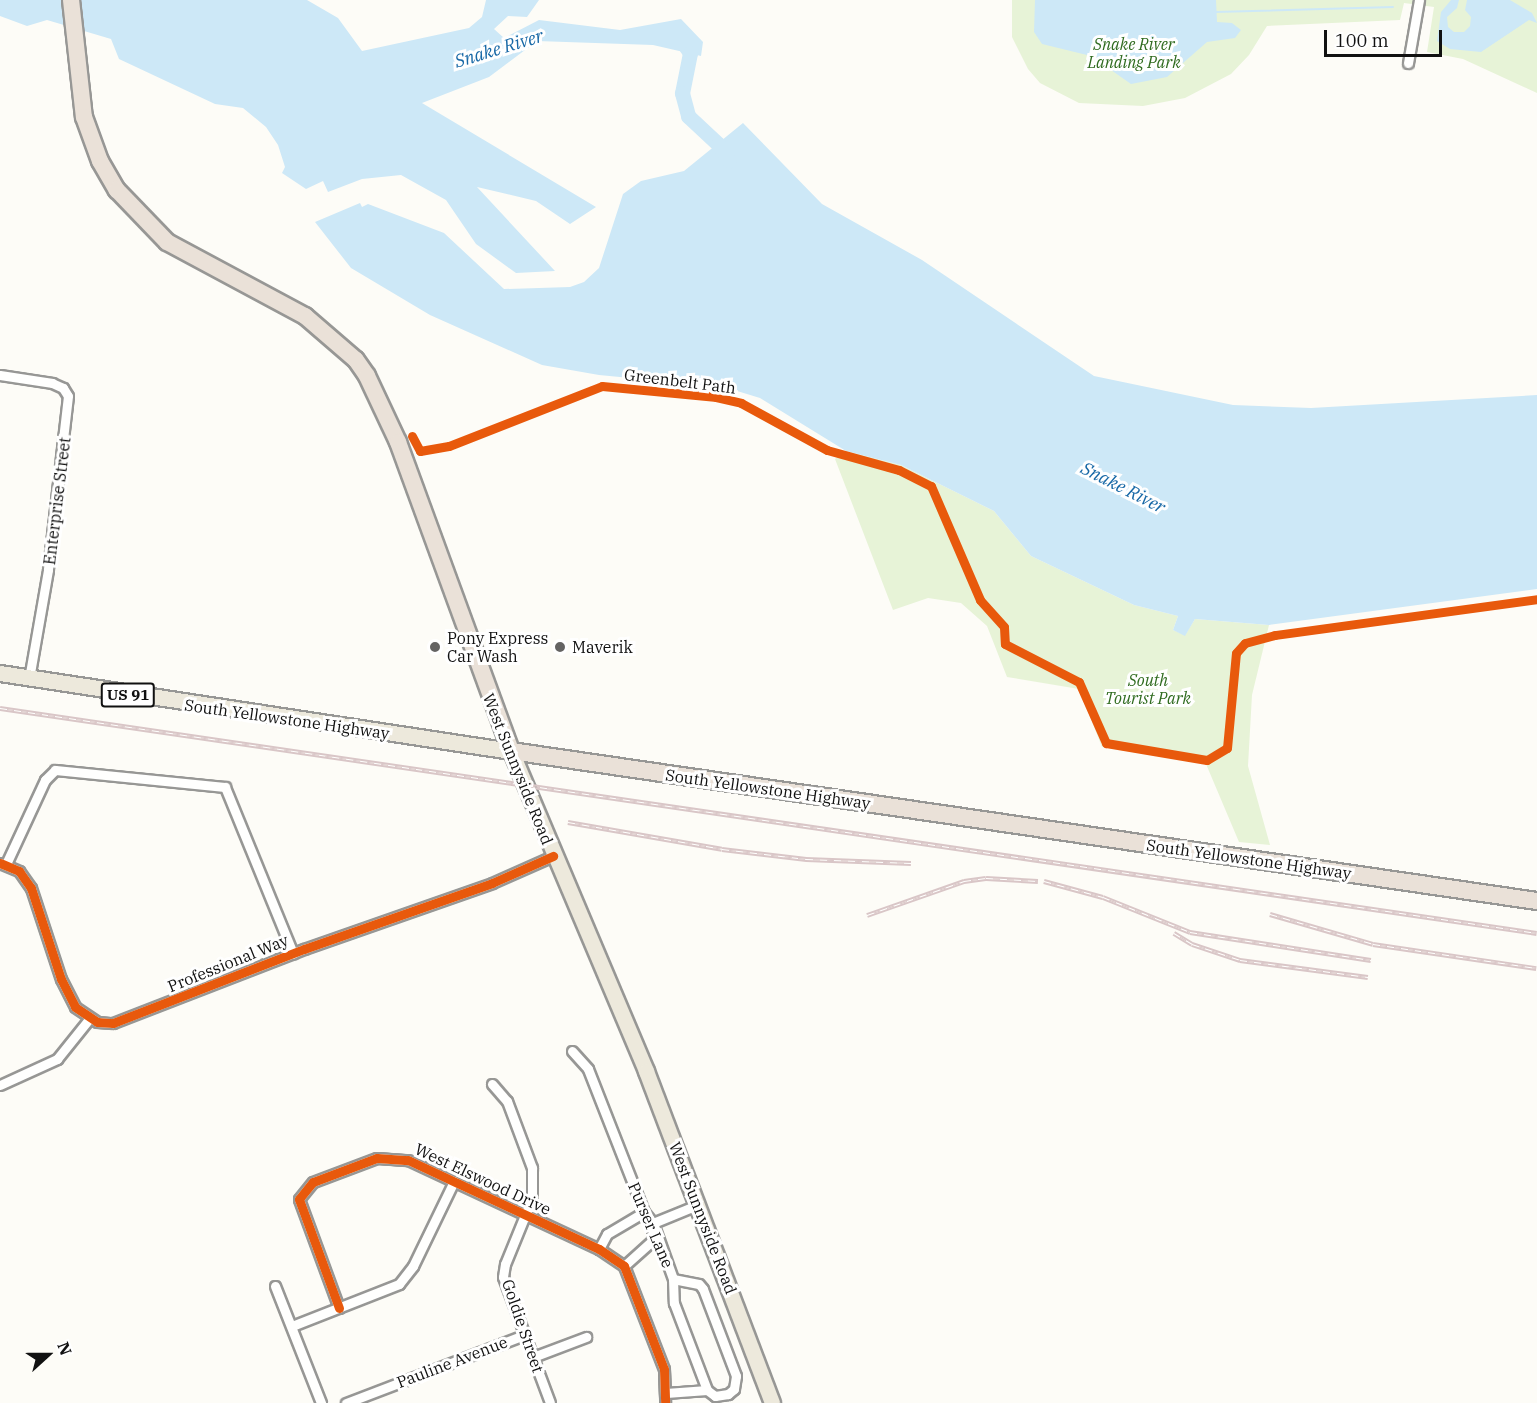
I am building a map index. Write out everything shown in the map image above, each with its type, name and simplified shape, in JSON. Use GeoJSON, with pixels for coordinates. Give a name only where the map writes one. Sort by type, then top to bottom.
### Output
{"type":"FeatureCollection","features":[{"type":"Feature","properties":{"kind":"highway","name":"West Sunnyside Road"},"geometry":{"type":"LineString","coordinates":[[71,0],[76,69],[84,117],[100,160],[141,219],[190,258],[305,316],[356,360],[367,375],[398,442],[511,751]]}},
{"type":"Feature","properties":{"kind":"highway","name":"South Yellowstone Highway"},"geometry":{"type":"LineString","coordinates":[[511,751],[1537,901]]}},
{"type":"Feature","properties":{"kind":"main road","name":"South Yellowstone Highway"},"geometry":{"type":"LineString","coordinates":[[0,673],[511,751]]}},
{"type":"Feature","properties":{"kind":"main road","name":"West Sunnyside Road"},"geometry":{"type":"LineString","coordinates":[[511,751],[553,856],[646,1071],[772,1403]]}},
{"type":"Feature","properties":{"kind":"street"},"geometry":{"type":"LineString","coordinates":[[1408,63],[1419,0]]}},
{"type":"Feature","properties":{"kind":"street","name":"Enterprise Street"},"geometry":{"type":"LineString","coordinates":[[0,375],[52,384],[63,388],[68,396],[49,558],[29,679]]}},
{"type":"Feature","properties":{"kind":"street"},"geometry":{"type":"LineString","coordinates":[[0,1084],[57,1059],[89,1019],[67,993],[31,888],[19,871],[3,864],[45,780],[56,770],[225,788],[293,954]]}},
{"type":"Feature","properties":{"kind":"street","name":"Professional Way"},"geometry":{"type":"LineString","coordinates":[[89,1019],[113,1023],[129,1018],[293,954],[492,883],[553,856]]}},
{"type":"Feature","properties":{"kind":"street","name":"Purser Lane"},"geometry":{"type":"LineString","coordinates":[[572,1051],[588,1069],[644,1212],[653,1223],[673,1278],[699,1284],[703,1289],[736,1376],[735,1389],[728,1394],[715,1395],[707,1390]]}},
{"type":"Feature","properties":{"kind":"street","name":"Goldie Street"},"geometry":{"type":"LineString","coordinates":[[492,1084],[507,1101],[532,1168],[532,1198],[503,1277],[550,1403]]}},
{"type":"Feature","properties":{"kind":"street","name":"West Elswood Drive"},"geometry":{"type":"LineString","coordinates":[[339,1308],[300,1210],[304,1189],[313,1182],[387,1156],[408,1160],[454,1180],[599,1249],[624,1266]]}},
{"type":"Feature","properties":{"kind":"street"},"geometry":{"type":"LineString","coordinates":[[292,1326],[399,1284],[413,1266],[454,1180]]}},
{"type":"Feature","properties":{"kind":"street"},"geometry":{"type":"LineString","coordinates":[[673,1278],[674,1303],[707,1390],[666,1398],[664,1369],[624,1266],[652,1241],[653,1223],[697,1205]]}},
{"type":"Feature","properties":{"kind":"street"},"geometry":{"type":"LineString","coordinates":[[599,1249],[607,1234],[644,1212]]}},
{"type":"Feature","properties":{"kind":"street"},"geometry":{"type":"LineString","coordinates":[[275,1287],[321,1403]]}},
{"type":"Feature","properties":{"kind":"street","name":"Pauline Avenue"},"geometry":{"type":"LineString","coordinates":[[346,1403],[524,1335]]}},
{"type":"Feature","properties":{"kind":"street"},"geometry":{"type":"LineString","coordinates":[[533,1357],[586,1337]]}},
{"type":"Feature","properties":{"kind":"green space","name":"Snake River Landing Park"},"geometry":{"type":"Polygon","coordinates":[[[1012,0],[1537,0],[1537,93],[1463,59],[1427,52],[1434,7],[1404,3],[1400,20],[1267,26],[1249,55],[1231,74],[1185,98],[1143,106],[1079,103],[1040,83],[1028,69],[1012,37],[1012,0]]]}},
{"type":"Feature","properties":{"kind":"green space","name":"South Tourist Park"},"geometry":{"type":"Polygon","coordinates":[[[846,451],[901,465],[994,511],[1031,556],[1134,605],[1178,616],[1173,630],[1185,635],[1195,619],[1269,625],[1252,695],[1248,766],[1270,845],[1239,842],[1206,764],[1102,747],[1079,689],[1007,677],[987,626],[961,603],[928,598],[893,610],[835,459],[846,451]]]}},
{"type":"Feature","properties":{"kind":"water"},"geometry":{"type":"Polygon","coordinates":[[[0,0],[307,0],[338,18],[362,51],[469,28],[482,17],[486,0],[539,0],[527,17],[508,16],[494,29],[504,38],[539,20],[620,30],[681,19],[703,42],[701,56],[653,45],[537,41],[489,77],[422,103],[596,207],[570,224],[536,201],[477,187],[555,271],[516,273],[476,244],[446,200],[401,175],[362,179],[328,192],[323,181],[306,189],[282,173],[285,167],[278,145],[266,127],[243,108],[215,104],[119,59],[111,39],[47,20],[27,26],[0,16],[0,0]]]}},
{"type":"Feature","properties":{"kind":"water"},"geometry":{"type":"Polygon","coordinates":[[[1035,0],[1216,0],[1217,22],[1232,23],[1241,30],[1235,38],[1207,42],[1167,77],[1131,84],[1091,56],[1042,44],[1034,32],[1035,0]]]}},
{"type":"Feature","properties":{"kind":"water"},"geometry":{"type":"Polygon","coordinates":[[[1451,0],[1459,0],[1457,8],[1447,17],[1448,27],[1454,32],[1464,32],[1470,26],[1471,17],[1465,10],[1467,0],[1510,0],[1532,13],[1537,23],[1529,20],[1481,52],[1450,49],[1437,41],[1441,12],[1451,0]]]}},
{"type":"Feature","properties":{"kind":"water"},"geometry":{"type":"Polygon","coordinates":[[[743,123],[822,204],[922,260],[1094,376],[1233,405],[1311,408],[1537,395],[1537,589],[1269,625],[1195,619],[1185,636],[1173,630],[1178,616],[1134,605],[1031,556],[994,511],[901,465],[846,451],[760,398],[724,387],[599,375],[542,365],[430,315],[351,268],[315,222],[360,203],[362,207],[368,204],[444,233],[504,289],[570,287],[584,282],[599,268],[623,194],[641,181],[684,171],[743,123]]]}},
{"type":"Feature","properties":{"kind":"waterway"},"geometry":{"type":"LineString","coordinates":[[1215,12],[1393,7]]}},
{"type":"Feature","properties":{"kind":"waterway","name":"Snake River"},"geometry":{"type":"LineString","coordinates":[[680,38],[690,53],[682,93],[688,116],[718,144],[729,161]]}},
{"type":"Feature","properties":{"kind":"railway"},"geometry":{"type":"LineString","coordinates":[[0,708],[1537,933]]}},
{"type":"Feature","properties":{"kind":"railway"},"geometry":{"type":"LineString","coordinates":[[568,822],[722,849],[806,859],[911,863]]}},
{"type":"Feature","properties":{"kind":"railway"},"geometry":{"type":"LineString","coordinates":[[867,915],[964,881],[986,878],[1038,881]]}},
{"type":"Feature","properties":{"kind":"railway"},"geometry":{"type":"LineString","coordinates":[[1044,881],[1103,897],[1190,932],[1371,960]]}},
{"type":"Feature","properties":{"kind":"railway"},"geometry":{"type":"LineString","coordinates":[[1270,914],[1373,944],[1536,968]]}},
{"type":"Feature","properties":{"kind":"railway"},"geometry":{"type":"LineString","coordinates":[[1174,933],[1192,944],[1240,960],[1368,977]]}},
{"type":"Feature","properties":{"kind":"cycle path","name":"Greenbelt Path"},"geometry":{"type":"LineString","coordinates":[[412,436],[420,451],[449,446],[602,386],[716,397],[741,403],[827,450],[899,470],[931,486],[980,600],[1004,627],[1005,644],[1079,682],[1106,743],[1207,760],[1227,748],[1236,653],[1245,643],[1275,635],[1537,599]]}},
{"type":"Feature","properties":{"kind":"cycle path"},"geometry":{"type":"LineString","coordinates":[[0,863],[19,871],[31,888],[61,979],[75,1007],[97,1022],[113,1023],[304,949],[492,883],[553,856]]}},
{"type":"Feature","properties":{"kind":"cycle path"},"geometry":{"type":"LineString","coordinates":[[339,1308],[299,1199],[313,1182],[377,1158],[408,1160],[599,1249],[624,1266],[664,1369],[665,1403]]}},
{"type":"Feature","properties":{"kind":"place","name":"Pony Express Car Wash"},"geometry":{"type":"Point","coordinates":[435,647]}},
{"type":"Feature","properties":{"kind":"place","name":"Maverik"},"geometry":{"type":"Point","coordinates":[560,647]}}]}
